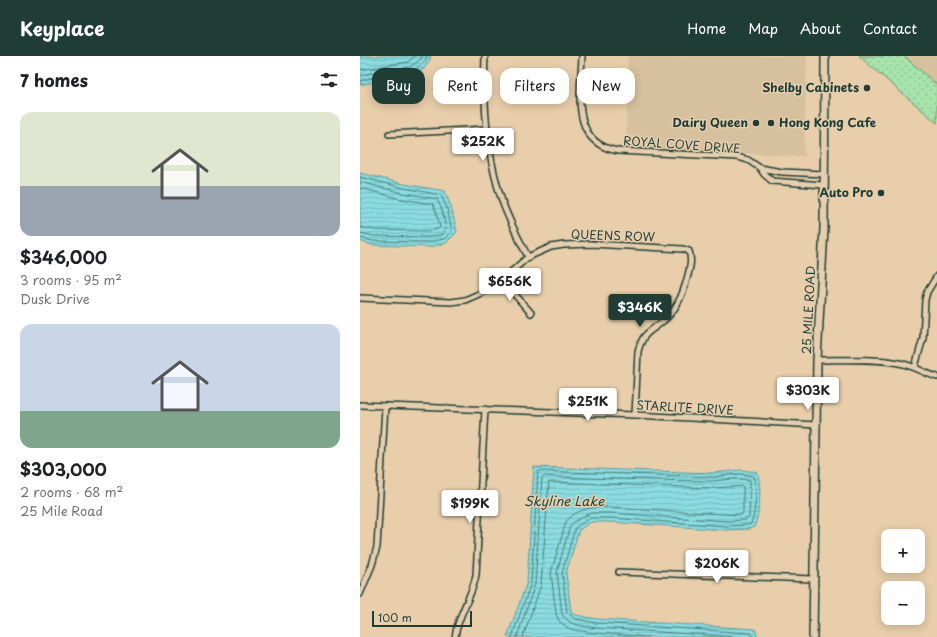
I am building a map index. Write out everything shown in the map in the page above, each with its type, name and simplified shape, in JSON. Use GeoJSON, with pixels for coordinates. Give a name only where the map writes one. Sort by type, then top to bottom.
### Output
{"type":"FeatureCollection","features":[{"type":"Feature","properties":{"kind":"street"},"geometry":{"type":"LineString","coordinates":[[485,56],[484,90],[486,129],[496,183],[510,222],[528,257]]}},
{"type":"Feature","properties":{"kind":"street","name":"ROYAL COVE DRIVE"},"geometry":{"type":"LineString","coordinates":[[582,56],[580,103],[581,120],[590,135],[601,145],[618,151],[737,157],[748,160],[760,168],[772,181],[823,185]]}},
{"type":"Feature","properties":{"kind":"street","name":"25 MILE ROAD"},"geometry":{"type":"LineString","coordinates":[[813,637],[817,360],[824,228],[823,185],[825,56]]}},
{"type":"Feature","properties":{"kind":"street"},"geometry":{"type":"LineString","coordinates":[[389,134],[486,129]]}},
{"type":"Feature","properties":{"kind":"street","name":"ROYAL COVE DRIVE"},"geometry":{"type":"LineString","coordinates":[[760,168],[782,172],[824,174]]}},
{"type":"Feature","properties":{"kind":"street","name":"QUEENS ROW"},"geometry":{"type":"LineString","coordinates":[[360,298],[451,302],[465,300],[481,293],[502,280],[528,257],[551,248],[564,245],[578,244],[683,249],[689,251],[691,263],[686,283],[679,301],[664,321],[649,330],[640,343],[638,351],[634,415]]}},
{"type":"Feature","properties":{"kind":"street"},"geometry":{"type":"LineString","coordinates":[[915,367],[923,338],[925,300],[927,292],[937,276]]}},
{"type":"Feature","properties":{"kind":"street"},"geometry":{"type":"LineString","coordinates":[[502,280],[531,313]]}},
{"type":"Feature","properties":{"kind":"street"},"geometry":{"type":"LineString","coordinates":[[817,360],[885,361],[915,367],[937,377]]}},
{"type":"Feature","properties":{"kind":"street","name":"STARLITE DRIVE"},"geometry":{"type":"LineString","coordinates":[[360,405],[634,415],[817,425]]}},
{"type":"Feature","properties":{"kind":"street"},"geometry":{"type":"LineString","coordinates":[[360,594],[372,565],[377,546],[385,406]]}},
{"type":"Feature","properties":{"kind":"street"},"geometry":{"type":"LineString","coordinates":[[455,637],[459,618],[474,587],[476,575],[485,409]]}},
{"type":"Feature","properties":{"kind":"street"},"geometry":{"type":"LineString","coordinates":[[619,572],[814,579]]}},
{"type":"Feature","properties":{"kind":"shaded area"},"geometry":{"type":"Polygon","coordinates":[[[628,56],[807,56],[804,152],[806,156],[626,148],[627,104],[635,104],[635,68],[628,68],[628,56]]]}},
{"type":"Feature","properties":{"kind":"shaded area"},"geometry":{"type":"Polygon","coordinates":[[[904,56],[937,56],[937,85],[904,56]]]}},
{"type":"Feature","properties":{"kind":"green space"},"geometry":{"type":"Polygon","coordinates":[[[859,56],[904,56],[937,85],[937,123],[859,56]]]}},
{"type":"Feature","properties":{"kind":"water"},"geometry":{"type":"Polygon","coordinates":[[[360,56],[431,56],[424,68],[372,68],[372,82],[360,85],[360,56]]]}},
{"type":"Feature","properties":{"kind":"water"},"geometry":{"type":"Polygon","coordinates":[[[360,173],[404,184],[445,191],[451,207],[457,232],[446,243],[430,247],[372,245],[360,241],[360,173]]]}},
{"type":"Feature","properties":{"kind":"water","name":"Skyline Lake"},"geometry":{"type":"Polygon","coordinates":[[[534,467],[713,473],[740,470],[757,472],[759,478],[760,500],[758,515],[754,527],[749,529],[727,530],[591,522],[579,530],[566,573],[571,612],[576,615],[597,619],[755,629],[758,637],[507,637],[527,582],[534,467]]]}},
{"type":"Feature","properties":{"kind":"place","name":"Shelby Cabinets"},"geometry":{"type":"Point","coordinates":[867,88]}},
{"type":"Feature","properties":{"kind":"place","name":"Dairy Queen"},"geometry":{"type":"Point","coordinates":[756,123]}},
{"type":"Feature","properties":{"kind":"place","name":"Hong Kong Cafe"},"geometry":{"type":"Point","coordinates":[771,123]}},
{"type":"Feature","properties":{"kind":"place","name":"Auto Pro"},"geometry":{"type":"Point","coordinates":[881,193]}}]}
